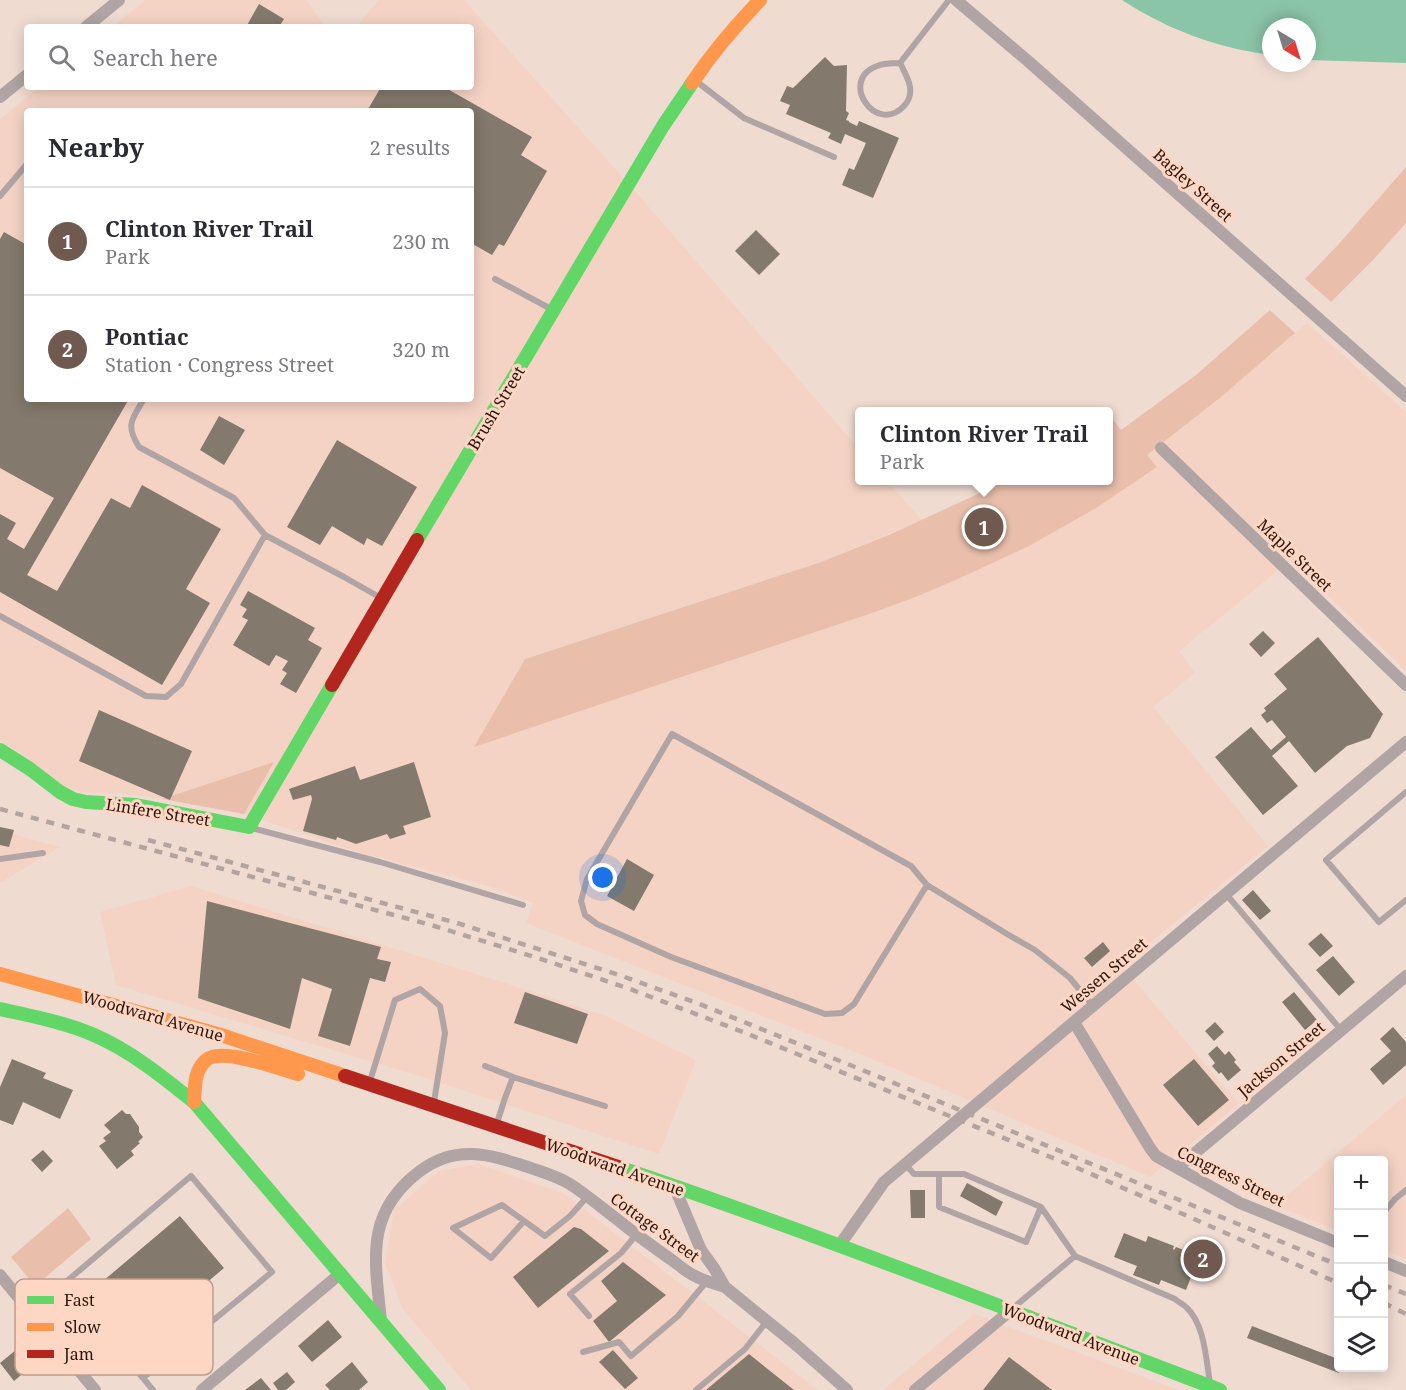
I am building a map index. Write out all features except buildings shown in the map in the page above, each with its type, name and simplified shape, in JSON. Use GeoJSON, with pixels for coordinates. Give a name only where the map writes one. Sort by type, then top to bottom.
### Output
{"type":"FeatureCollection","features":[{"type":"Feature","properties":{"kind":"main road","name":"Brush Street"},"geometry":{"type":"LineString","coordinates":[[249,827],[663,126],[693,79],[729,33],[759,0]]}},
{"type":"Feature","properties":{"kind":"main road","name":"Linfere Street"},"geometry":{"type":"LineString","coordinates":[[0,750],[68,797],[86,802],[136,805],[249,827]]}},
{"type":"Feature","properties":{"kind":"main road","name":"Woodward Avenue"},"geometry":{"type":"LineString","coordinates":[[0,974],[218,1034],[674,1186],[1215,1388]]}},
{"type":"Feature","properties":{"kind":"main road","name":"Woodward Avenue"},"geometry":{"type":"LineString","coordinates":[[0,1009],[74,1028],[95,1036],[144,1063],[194,1102],[439,1390]]}},
{"type":"Feature","properties":{"kind":"main road"},"geometry":{"type":"LineString","coordinates":[[194,1102],[198,1071],[203,1063],[211,1057],[227,1055],[318,1079],[369,1085]]}},
{"type":"Feature","properties":{"kind":"street"},"geometry":{"type":"LineString","coordinates":[[90,24],[119,0]]}},
{"type":"Feature","properties":{"kind":"street","name":"Bagley Street"},"geometry":{"type":"LineString","coordinates":[[956,0],[1029,61],[1406,396]]}},
{"type":"Feature","properties":{"kind":"street"},"geometry":{"type":"LineString","coordinates":[[0,97],[24,77]]}},
{"type":"Feature","properties":{"kind":"street","name":"Maple Street"},"geometry":{"type":"LineString","coordinates":[[1161,448],[1406,685]]}},
{"type":"Feature","properties":{"kind":"street","name":"Wessen Street"},"geometry":{"type":"LineString","coordinates":[[839,1246],[884,1182],[1406,742]]}},
{"type":"Feature","properties":{"kind":"street","name":"Jackson Street"},"geometry":{"type":"LineString","coordinates":[[1177,1168],[1406,976]]}},
{"type":"Feature","properties":{"kind":"street","name":"Congress Street"},"geometry":{"type":"LineString","coordinates":[[1074,1022],[1156,1156],[1239,1203],[1334,1241]]}},
{"type":"Feature","properties":{"kind":"street","name":"Cottage Street"},"geometry":{"type":"LineString","coordinates":[[381,1321],[375,1248],[377,1233],[385,1212],[404,1185],[425,1167],[460,1155],[498,1157],[557,1177],[695,1276],[725,1287]]}},
{"type":"Feature","properties":{"kind":"street"},"geometry":{"type":"LineString","coordinates":[[674,1186],[701,1250],[725,1287],[847,1390]]}},
{"type":"Feature","properties":{"kind":"street"},"geometry":{"type":"LineString","coordinates":[[1388,1264],[1406,1271]]}},
{"type":"Feature","properties":{"kind":"street"},"geometry":{"type":"LineString","coordinates":[[202,1390],[341,1273]]}},
{"type":"Feature","properties":{"kind":"street"},"geometry":{"type":"LineString","coordinates":[[0,1275],[15,1294]]}},
{"type":"Feature","properties":{"kind":"street"},"geometry":{"type":"LineString","coordinates":[[915,1390],[1010,1311]]}},
{"type":"Feature","properties":{"kind":"street"},"geometry":{"type":"LineString","coordinates":[[82,1375],[95,1390]]}},
{"type":"Feature","properties":{"kind":"lane"},"geometry":{"type":"LineString","coordinates":[[900,63],[910,84],[910,92],[904,106],[891,114],[875,112],[868,108],[860,92],[864,75],[878,65],[900,63],[949,0]]}},
{"type":"Feature","properties":{"kind":"lane"},"geometry":{"type":"LineString","coordinates":[[693,79],[744,118],[834,157]]}},
{"type":"Feature","properties":{"kind":"lane"},"geometry":{"type":"LineString","coordinates":[[0,196],[24,168]]}},
{"type":"Feature","properties":{"kind":"lane"},"geometry":{"type":"LineString","coordinates":[[495,279],[554,311]]}},
{"type":"Feature","properties":{"kind":"lane"},"geometry":{"type":"LineString","coordinates":[[142,402],[132,420],[132,436],[139,447],[234,498],[264,536],[382,599]]}},
{"type":"Feature","properties":{"kind":"lane"},"geometry":{"type":"LineString","coordinates":[[0,616],[146,696],[166,697],[181,684],[264,536]]}},
{"type":"Feature","properties":{"kind":"lane"},"geometry":{"type":"LineString","coordinates":[[927,885],[854,1004],[842,1013],[825,1014],[671,957],[597,924],[585,915],[581,901],[587,879],[672,734],[911,866],[927,885],[1035,950],[1070,978],[1093,1006]]}},
{"type":"Feature","properties":{"kind":"lane"},"geometry":{"type":"LineString","coordinates":[[1406,792],[1326,860],[1380,922],[1406,900]]}},
{"type":"Feature","properties":{"kind":"lane"},"geometry":{"type":"LineString","coordinates":[[249,827],[380,862],[523,905]]}},
{"type":"Feature","properties":{"kind":"lane"},"geometry":{"type":"LineString","coordinates":[[0,859],[43,853]]}},
{"type":"Feature","properties":{"kind":"lane"},"geometry":{"type":"LineString","coordinates":[[1226,894],[1341,1030]]}},
{"type":"Feature","properties":{"kind":"lane"},"geometry":{"type":"LineString","coordinates":[[369,1085],[395,1000],[420,989],[440,1006],[445,1033],[434,1106]]}},
{"type":"Feature","properties":{"kind":"lane"},"geometry":{"type":"LineString","coordinates":[[485,1066],[605,1106]]}},
{"type":"Feature","properties":{"kind":"lane"},"geometry":{"type":"LineString","coordinates":[[496,1127],[513,1077]]}},
{"type":"Feature","properties":{"kind":"lane"},"geometry":{"type":"LineString","coordinates":[[905,1164],[914,1174],[963,1174],[1041,1207],[1075,1256],[1174,1299],[1188,1308],[1203,1338],[1215,1388]]}},
{"type":"Feature","properties":{"kind":"lane"},"geometry":{"type":"LineString","coordinates":[[939,1174],[939,1208],[1026,1242],[1041,1207]]}},
{"type":"Feature","properties":{"kind":"lane"},"geometry":{"type":"LineString","coordinates":[[70,1279],[191,1176],[272,1272],[213,1320]]}},
{"type":"Feature","properties":{"kind":"lane"},"geometry":{"type":"LineString","coordinates":[[1385,1210],[1406,1190]]}},
{"type":"Feature","properties":{"kind":"lane"},"geometry":{"type":"LineString","coordinates":[[524,1221],[491,1258],[453,1228],[502,1205],[545,1236],[570,1216],[587,1197]]}},
{"type":"Feature","properties":{"kind":"lane"},"geometry":{"type":"LineString","coordinates":[[589,1316],[570,1294],[619,1254],[636,1235]]}},
{"type":"Feature","properties":{"kind":"lane"},"geometry":{"type":"LineString","coordinates":[[1010,1311],[1075,1256]]}},
{"type":"Feature","properties":{"kind":"lane"},"geometry":{"type":"LineString","coordinates":[[583,1352],[619,1342],[631,1356],[678,1317],[707,1281]]}},
{"type":"Feature","properties":{"kind":"lane"},"geometry":{"type":"LineString","coordinates":[[696,1390],[745,1349],[767,1321]]}},
{"type":"Feature","properties":{"kind":"lane"},"geometry":{"type":"LineString","coordinates":[[140,1375],[153,1390]]}},
{"type":"Feature","properties":{"kind":"lane"},"geometry":{"type":"LineString","coordinates":[[143,1378],[147,1375]]}},
{"type":"Feature","properties":{"kind":"shaded area"},"geometry":{"type":"Polygon","coordinates":[[[146,0],[306,0],[324,24],[116,24],[146,0]]]}},
{"type":"Feature","properties":{"kind":"shaded area"},"geometry":{"type":"Polygon","coordinates":[[[379,0],[464,0],[635,191],[855,444],[855,485],[891,485],[922,520],[821,562],[525,659],[475,747],[875,612],[958,579],[991,563],[1157,467],[1146,455],[1221,397],[1307,323],[1406,412],[1406,671],[1291,560],[1179,651],[1195,673],[1153,707],[1268,846],[1122,966],[1239,1104],[1150,1177],[870,1058],[526,923],[533,903],[488,886],[358,852],[244,814],[274,762],[162,799],[73,790],[0,741],[0,119],[35,90],[474,90],[474,24],[359,24],[379,0]]]}},
{"type":"Feature","properties":{"kind":"shaded area"},"geometry":{"type":"Polygon","coordinates":[[[1122,0],[1406,0],[1406,63],[1316,60],[1316,18],[1262,18],[1262,54],[1232,48],[1194,36],[1139,11],[1122,0]]]}},
{"type":"Feature","properties":{"kind":"shaded area"},"geometry":{"type":"Polygon","coordinates":[[[1406,167],[1406,223],[1331,302],[1305,279],[1406,167]]]}},
{"type":"Feature","properties":{"kind":"shaded area"},"geometry":{"type":"Polygon","coordinates":[[[1270,310],[1295,333],[1221,397],[1147,455],[1157,467],[1096,508],[1029,546],[958,579],[875,612],[474,747],[525,659],[821,562],[891,534],[997,485],[1113,485],[1113,420],[1121,430],[1196,375],[1270,310]]]}},
{"type":"Feature","properties":{"kind":"shaded area"},"geometry":{"type":"Polygon","coordinates":[[[274,762],[244,814],[162,799],[274,762]]]}},
{"type":"Feature","properties":{"kind":"shaded area"},"geometry":{"type":"Polygon","coordinates":[[[0,831],[60,847],[0,883],[0,831]]]}},
{"type":"Feature","properties":{"kind":"shaded area"},"geometry":{"type":"Polygon","coordinates":[[[191,886],[606,1016],[696,1060],[659,1154],[419,1076],[116,985],[100,912],[191,886]]]}},
{"type":"Feature","properties":{"kind":"shaded area"},"geometry":{"type":"Polygon","coordinates":[[[1406,1095],[1406,1259],[1388,1252],[1388,1156],[1334,1156],[1334,1229],[1276,1205],[1406,1095]]]}},
{"type":"Feature","properties":{"kind":"shaded area"},"geometry":{"type":"Polygon","coordinates":[[[478,1164],[563,1193],[818,1390],[471,1390],[403,1309],[385,1263],[394,1210],[439,1171],[478,1164]]]}},
{"type":"Feature","properties":{"kind":"shaded area"},"geometry":{"type":"Polygon","coordinates":[[[68,1208],[91,1239],[43,1279],[29,1279],[11,1257],[68,1208]]]}},
{"type":"Feature","properties":{"kind":"shaded area"},"geometry":{"type":"Polygon","coordinates":[[[974,1314],[1179,1390],[883,1390],[974,1314]]]}},
{"type":"Feature","properties":{"kind":"railway"},"geometry":{"type":"LineString","coordinates":[[0,809],[431,925],[630,989],[743,1032],[1075,1167],[1334,1281]]}},
{"type":"Feature","properties":{"kind":"railway"},"geometry":{"type":"LineString","coordinates":[[148,840],[457,923],[619,975],[697,1003],[1336,1264]]}},
{"type":"Feature","properties":{"kind":"railway"},"geometry":{"type":"LineString","coordinates":[[1388,1287],[1406,1294]]}},
{"type":"Feature","properties":{"kind":"railway"},"geometry":{"type":"LineString","coordinates":[[1388,1305],[1406,1314]]}},
{"type":"Feature","properties":{"kind":"traffic: fast"},"geometry":{"type":"LineString","coordinates":[[417,540],[663,126],[692,83]]}},
{"type":"Feature","properties":{"kind":"traffic: fast"},"geometry":{"type":"LineString","coordinates":[[0,750],[73,799],[136,805],[249,827],[332,685]]}},
{"type":"Feature","properties":{"kind":"traffic: fast"},"geometry":{"type":"LineString","coordinates":[[0,1009],[71,1026],[108,1041],[146,1065],[194,1102],[439,1390]]}},
{"type":"Feature","properties":{"kind":"traffic: fast"},"geometry":{"type":"LineString","coordinates":[[621,1168],[847,1248],[1220,1390]]}},
{"type":"Feature","properties":{"kind":"traffic: slow"},"geometry":{"type":"LineString","coordinates":[[692,83],[724,40],[760,0]]}},
{"type":"Feature","properties":{"kind":"traffic: slow"},"geometry":{"type":"LineString","coordinates":[[0,974],[218,1034],[345,1076]]}},
{"type":"Feature","properties":{"kind":"traffic: slow"},"geometry":{"type":"LineString","coordinates":[[194,1102],[197,1074],[206,1060],[212,1057],[242,1058],[298,1074]]}},
{"type":"Feature","properties":{"kind":"traffic: jam"},"geometry":{"type":"LineString","coordinates":[[332,685],[417,540]]}},
{"type":"Feature","properties":{"kind":"traffic: jam"},"geometry":{"type":"LineString","coordinates":[[345,1076],[621,1168]]}},
{"type":"Feature","properties":{"kind":"place","name":"Clinton River Trail"},"geometry":{"type":"Point","coordinates":[984,527]}},
{"type":"Feature","properties":{"kind":"place","name":"Pontiac"},"geometry":{"type":"Point","coordinates":[1203,1259]}}]}
